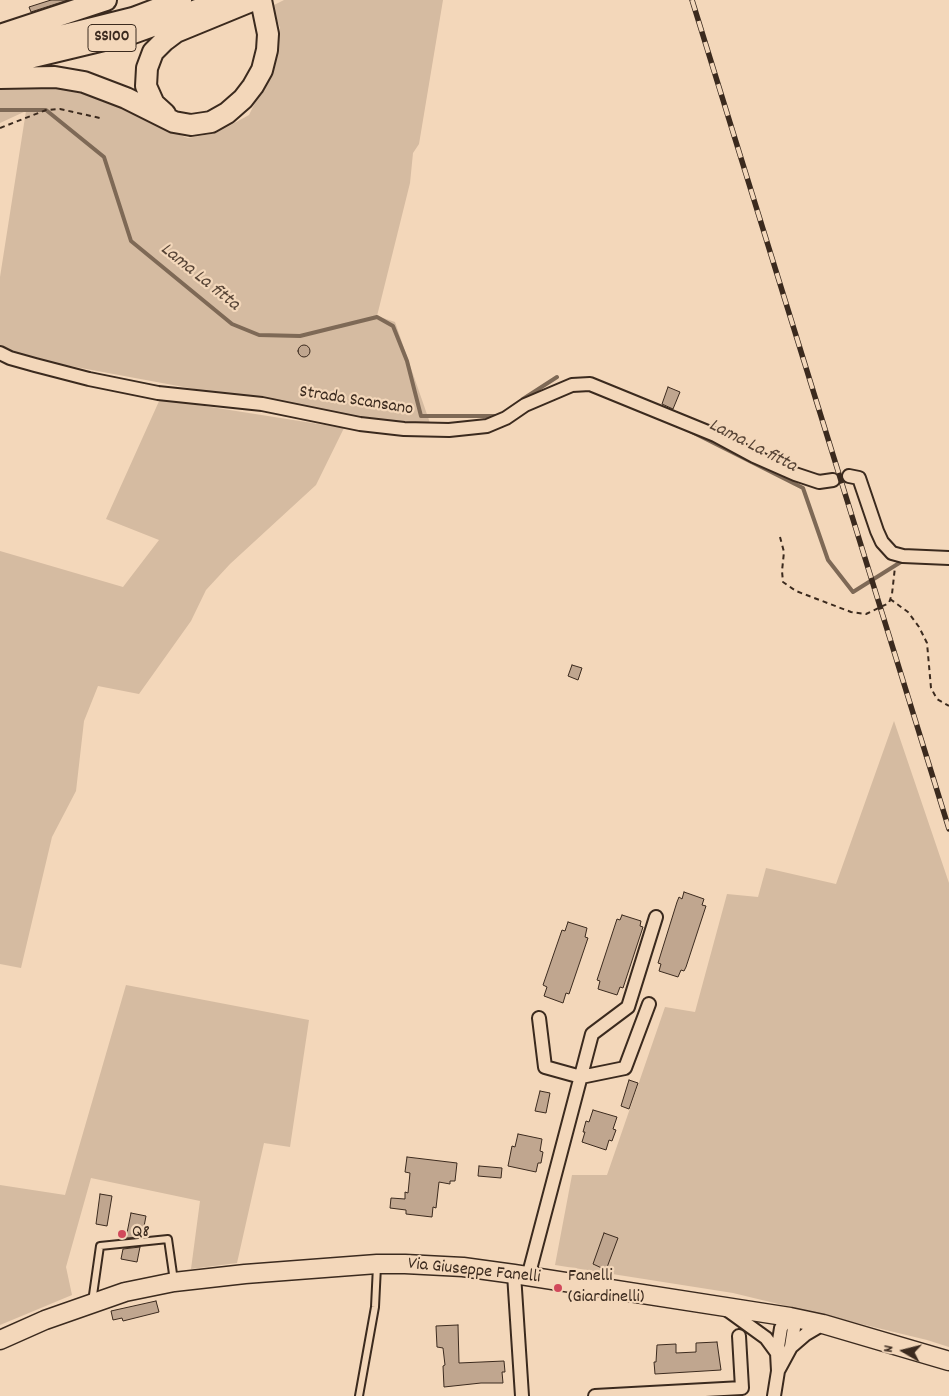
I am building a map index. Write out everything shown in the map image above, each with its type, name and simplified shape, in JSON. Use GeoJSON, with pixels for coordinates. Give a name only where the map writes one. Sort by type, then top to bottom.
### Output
{"type":"FeatureCollection","features":[{"type":"Feature","properties":{"kind":"highway","name":"SS100"},"geometry":{"type":"LineString","coordinates":[[0,35],[106,0]]}},
{"type":"Feature","properties":{"kind":"highway","name":"SS100"},"geometry":{"type":"LineString","coordinates":[[0,48],[31,43],[133,18],[181,0]]}},
{"type":"Feature","properties":{"kind":"highway"},"geometry":{"type":"LineString","coordinates":[[0,78],[55,77],[84,82],[126,98],[174,122],[191,125],[211,122],[228,113],[243,99],[262,70],[267,50],[268,34],[261,0]]}},
{"type":"Feature","properties":{"kind":"highway","name":"SS100"},"geometry":{"type":"LineString","coordinates":[[174,122],[154,104],[146,86],[147,68],[153,52],[176,32],[237,2]]}},
{"type":"Feature","properties":{"kind":"highway","name":"SS100"},"geometry":{"type":"LineString","coordinates":[[0,65],[133,33],[197,10],[237,2]]}},
{"type":"Feature","properties":{"kind":"main road","name":"Via Giuseppe Fanelli"},"geometry":{"type":"LineString","coordinates":[[0,1340],[45,1320],[125,1292],[174,1282],[245,1274],[377,1264],[449,1266],[790,1317],[823,1324],[949,1361]]}},
{"type":"Feature","properties":{"kind":"street","name":"Strada Scansano"},"geometry":{"type":"LineString","coordinates":[[0,353],[10,358],[89,379],[158,393],[262,404],[360,424],[404,429],[449,430],[487,426],[506,418],[525,405],[572,385],[590,384],[715,435],[754,456],[795,474],[819,482],[833,480]]}},
{"type":"Feature","properties":{"kind":"street"},"geometry":{"type":"LineString","coordinates":[[849,476],[859,478],[877,531],[882,542],[892,553],[949,558]]}},
{"type":"Feature","properties":{"kind":"street"},"geometry":{"type":"LineString","coordinates":[[522,1396],[521,1276],[581,1077],[592,1034],[628,1007],[656,917]]}},
{"type":"Feature","properties":{"kind":"street"},"geometry":{"type":"LineString","coordinates":[[539,1018],[545,1067],[581,1077],[625,1068],[648,1004]]}},
{"type":"Feature","properties":{"kind":"street"},"geometry":{"type":"LineString","coordinates":[[724,1307],[766,1338],[777,1353]]}},
{"type":"Feature","properties":{"kind":"street"},"geometry":{"type":"LineString","coordinates":[[774,1396],[781,1328],[790,1317],[794,1328],[791,1347],[778,1371]]}},
{"type":"Feature","properties":{"kind":"street"},"geometry":{"type":"LineString","coordinates":[[791,1347],[806,1334],[823,1324]]}},
{"type":"Feature","properties":{"kind":"street"},"geometry":{"type":"LineString","coordinates":[[595,1396],[742,1388],[739,1336]]}},
{"type":"Feature","properties":{"kind":"lane"},"geometry":{"type":"LineString","coordinates":[[92,1304],[100,1246],[168,1239],[174,1282]]}},
{"type":"Feature","properties":{"kind":"lane"},"geometry":{"type":"LineString","coordinates":[[359,1396],[375,1307],[377,1264]]}},
{"type":"Feature","properties":{"kind":"path"},"geometry":{"type":"LineString","coordinates":[[0,128],[46,110],[60,109],[100,118]]}},
{"type":"Feature","properties":{"kind":"path"},"geometry":{"type":"LineString","coordinates":[[780,537],[784,552],[783,582],[796,591],[851,612],[866,614],[889,603],[892,594],[897,554]]}},
{"type":"Feature","properties":{"kind":"path"},"geometry":{"type":"LineString","coordinates":[[890,599],[908,612],[919,627],[927,643],[931,688],[937,699],[949,706]]}},
{"type":"Feature","properties":{"kind":"shaded area"},"geometry":{"type":"Polygon","coordinates":[[[284,0],[443,0],[419,144],[413,153],[410,183],[377,316],[395,322],[430,423],[356,419],[11,355],[0,348],[0,277],[26,111],[0,123],[0,88],[52,87],[103,96],[161,128],[188,138],[216,133],[249,115],[267,78],[277,51],[280,28],[272,6],[284,0]]]}},
{"type":"Feature","properties":{"kind":"shaded area"},"geometry":{"type":"Polygon","coordinates":[[[160,399],[344,428],[316,485],[230,564],[206,590],[191,621],[139,694],[98,686],[84,721],[76,791],[52,837],[21,968],[0,964],[0,551],[123,587],[159,540],[106,519],[160,399]]]}},
{"type":"Feature","properties":{"kind":"shaded area"},"geometry":{"type":"Polygon","coordinates":[[[894,721],[949,883],[949,1347],[733,1293],[555,1265],[572,1175],[607,1175],[665,1007],[695,1012],[727,894],[758,897],[766,868],[836,884],[894,721]]]}},
{"type":"Feature","properties":{"kind":"shaded area"},"geometry":{"type":"Polygon","coordinates":[[[126,985],[309,1020],[290,1147],[264,1143],[237,1263],[191,1269],[200,1201],[91,1178],[66,1267],[72,1295],[0,1325],[0,1185],[65,1195],[126,985]]]}},
{"type":"Feature","properties":{"kind":"building"},"geometry":{"type":"Polygon","coordinates":[[[51,0],[68,0],[31,12],[29,7],[51,0]]]}},
{"type":"Feature","properties":{"kind":"building"},"geometry":{"type":"Polygon","coordinates":[[[302,345],[306,345],[310,351],[306,357],[302,357],[298,353],[298,349],[302,345]]]}},
{"type":"Feature","properties":{"kind":"building"},"geometry":{"type":"Polygon","coordinates":[[[668,387],[680,392],[673,409],[662,404],[668,387]]]}},
{"type":"Feature","properties":{"kind":"building"},"geometry":{"type":"Polygon","coordinates":[[[572,665],[582,668],[578,680],[568,676],[572,665]]]}},
{"type":"Feature","properties":{"kind":"building"},"geometry":{"type":"Polygon","coordinates":[[[684,892],[704,899],[702,905],[706,906],[686,967],[684,971],[681,970],[678,977],[659,971],[661,964],[658,963],[677,902],[679,897],[682,899],[684,892]]]}},
{"type":"Feature","properties":{"kind":"building"},"geometry":{"type":"Polygon","coordinates":[[[622,915],[641,921],[640,926],[643,927],[623,988],[620,987],[617,995],[598,989],[600,981],[597,980],[617,919],[620,920],[622,915]]]}},
{"type":"Feature","properties":{"kind":"building"},"geometry":{"type":"Polygon","coordinates":[[[568,922],[587,928],[585,937],[588,938],[569,994],[566,993],[563,1003],[544,996],[547,987],[543,985],[562,930],[565,931],[568,922]]]}},
{"type":"Feature","properties":{"kind":"building"},"geometry":{"type":"Polygon","coordinates":[[[629,1080],[638,1083],[629,1109],[621,1106],[629,1080]]]}},
{"type":"Feature","properties":{"kind":"building"},"geometry":{"type":"Polygon","coordinates":[[[540,1091],[550,1093],[546,1113],[535,1111],[540,1091]]]}},
{"type":"Feature","properties":{"kind":"building"},"geometry":{"type":"Polygon","coordinates":[[[593,1110],[617,1117],[613,1129],[616,1130],[612,1141],[609,1140],[606,1150],[582,1142],[586,1121],[589,1122],[593,1110]]]}},
{"type":"Feature","properties":{"kind":"building"},"geometry":{"type":"Polygon","coordinates":[[[518,1134],[542,1139],[540,1151],[543,1152],[541,1163],[538,1163],[536,1172],[508,1166],[512,1146],[515,1147],[518,1134]]]}},
{"type":"Feature","properties":{"kind":"building"},"geometry":{"type":"Polygon","coordinates":[[[407,1157],[457,1163],[455,1181],[450,1181],[450,1184],[439,1182],[436,1208],[433,1207],[432,1217],[406,1214],[406,1210],[390,1208],[391,1198],[405,1199],[405,1192],[408,1193],[410,1173],[405,1172],[407,1157]]]}},
{"type":"Feature","properties":{"kind":"building"},"geometry":{"type":"Polygon","coordinates":[[[479,1166],[502,1168],[501,1178],[478,1176],[479,1166]]]}},
{"type":"Feature","properties":{"kind":"building"},"geometry":{"type":"Polygon","coordinates":[[[100,1194],[112,1196],[107,1226],[96,1224],[100,1194]]]}},
{"type":"Feature","properties":{"kind":"building"},"geometry":{"type":"Polygon","coordinates":[[[131,1213],[146,1216],[142,1237],[126,1238],[131,1213]]]}},
{"type":"Feature","properties":{"kind":"building"},"geometry":{"type":"Polygon","coordinates":[[[604,1233],[618,1238],[606,1270],[593,1264],[604,1233]]]}},
{"type":"Feature","properties":{"kind":"building"},"geometry":{"type":"Polygon","coordinates":[[[140,1247],[137,1262],[121,1259],[123,1249],[140,1247]]]}},
{"type":"Feature","properties":{"kind":"building"},"geometry":{"type":"Polygon","coordinates":[[[156,1301],[159,1312],[123,1321],[122,1318],[113,1320],[111,1311],[156,1301]]]}},
{"type":"Feature","properties":{"kind":"building"},"geometry":{"type":"Polygon","coordinates":[[[458,1325],[459,1363],[504,1361],[503,1383],[444,1387],[443,1366],[445,1365],[443,1348],[437,1347],[436,1326],[458,1325]]]}},
{"type":"Feature","properties":{"kind":"building"},"geometry":{"type":"Polygon","coordinates":[[[717,1342],[721,1370],[655,1374],[654,1362],[656,1362],[657,1345],[676,1344],[676,1353],[696,1352],[696,1343],[717,1342]]]}},
{"type":"Feature","properties":{"kind":"waterway","name":"Lama La fitta"},"geometry":{"type":"LineString","coordinates":[[0,110],[46,110],[104,157],[131,241],[232,324],[259,335],[300,336],[377,317],[393,326],[407,361],[421,416],[499,416]]}},
{"type":"Feature","properties":{"kind":"waterway","name":"Lama La fitta"},"geometry":{"type":"LineString","coordinates":[[523,399],[557,377]]}},
{"type":"Feature","properties":{"kind":"waterway","name":"Lama La fitta"},"geometry":{"type":"LineString","coordinates":[[686,429],[803,488],[828,560],[853,592],[904,560]]}},
{"type":"Feature","properties":{"kind":"railway"},"geometry":{"type":"LineString","coordinates":[[692,0],[949,829]]}},
{"type":"Feature","properties":{"kind":"place","name":"Q8"},"geometry":{"type":"Point","coordinates":[122,1234]}},
{"type":"Feature","properties":{"kind":"place","name":"Fanelli (Giardinelli)"},"geometry":{"type":"Point","coordinates":[558,1288]}}]}
